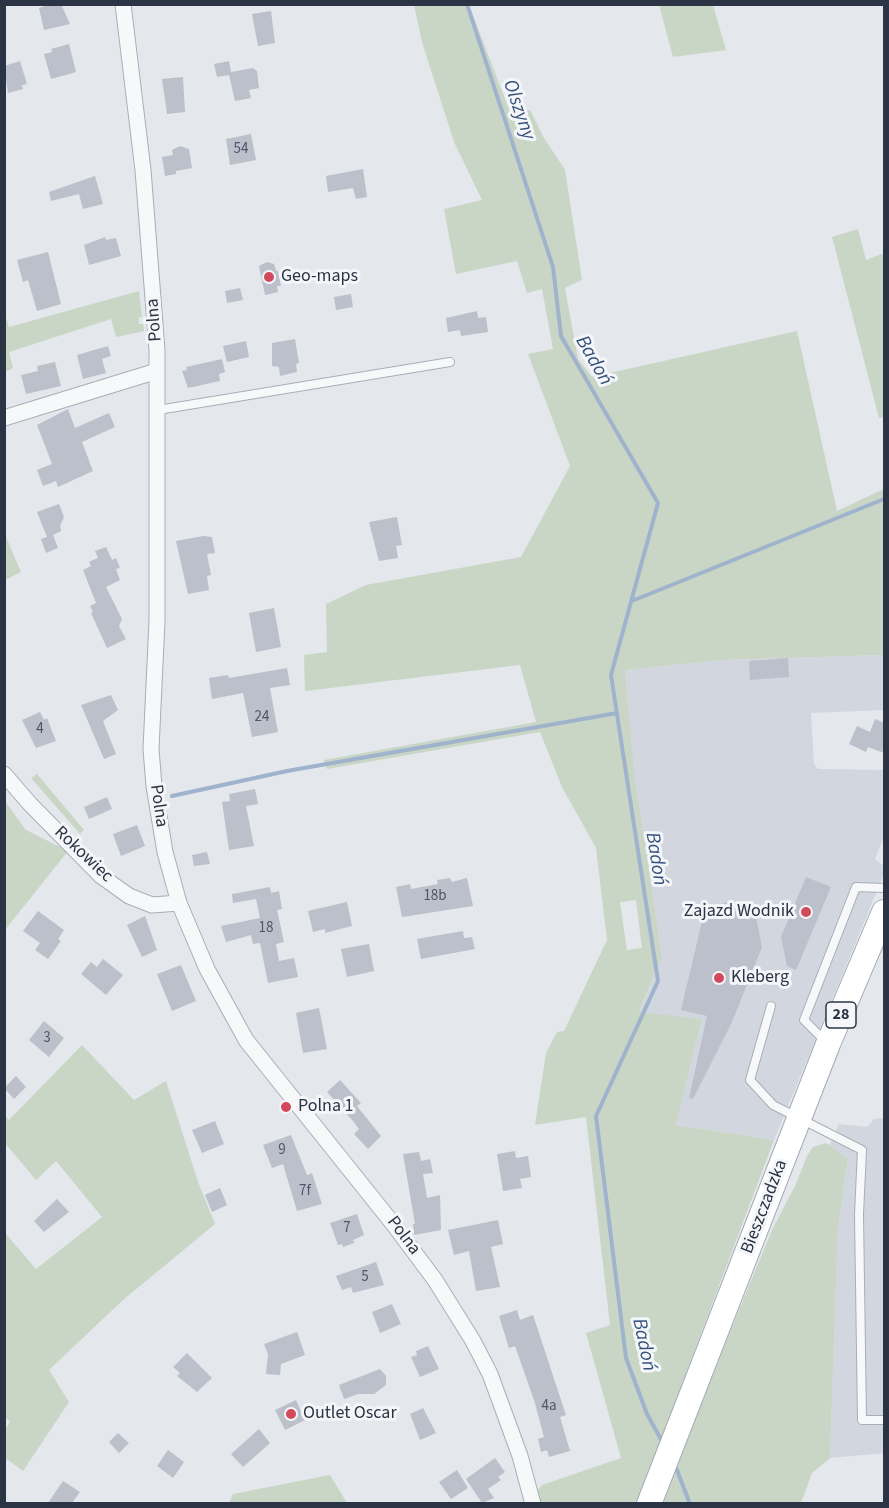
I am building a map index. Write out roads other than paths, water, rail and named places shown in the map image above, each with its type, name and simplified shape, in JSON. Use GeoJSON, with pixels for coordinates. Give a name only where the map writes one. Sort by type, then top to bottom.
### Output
{"type":"FeatureCollection","features":[{"type":"Feature","properties":{"kind":"main road","name":"Bieszczadzka"},"geometry":{"type":"LineString","coordinates":[[648,1503],[828,1044],[885,912]]}},
{"type":"Feature","properties":{"kind":"street","name":"Polna"},"geometry":{"type":"LineString","coordinates":[[123,4],[146,200],[157,371],[157,621],[152,749],[154,786],[165,852],[179,903],[207,969],[246,1040],[394,1225],[435,1280],[473,1341],[490,1374],[520,1456],[533,1503]]}},
{"type":"Feature","properties":{"kind":"street"},"geometry":{"type":"LineString","coordinates":[[4,418],[157,371]]}},
{"type":"Feature","properties":{"kind":"street","name":"Rokowiec"},"geometry":{"type":"LineString","coordinates":[[4,774],[30,804],[110,882],[129,896],[152,905],[179,903]]}},
{"type":"Feature","properties":{"kind":"lane"},"geometry":{"type":"LineString","coordinates":[[158,410],[450,362]]}},
{"type":"Feature","properties":{"kind":"lane"},"geometry":{"type":"LineString","coordinates":[[828,1044],[804,1020],[856,887],[885,888]]}},
{"type":"Feature","properties":{"kind":"lane"},"geometry":{"type":"LineString","coordinates":[[771,1006],[750,1080],[773,1105],[862,1150],[859,1259],[862,1420],[885,1420]]}},
{"type":"Feature","properties":{"kind":"waterway","name":"Badoń"},"geometry":{"type":"LineString","coordinates":[[467,4],[553,267],[561,336],[658,503],[611,675],[658,981],[596,1116],[626,1358],[647,1414],[663,1443]]}},
{"type":"Feature","properties":{"kind":"waterway"},"geometry":{"type":"LineString","coordinates":[[632,601],[884,499]]}},
{"type":"Feature","properties":{"kind":"waterway"},"geometry":{"type":"LineString","coordinates":[[172,796],[287,771],[617,713]]}},
{"type":"Feature","properties":{"kind":"waterway","name":"Badoń"},"geometry":{"type":"LineString","coordinates":[[675,1465],[690,1504]]}},
{"type":"Feature","properties":{"kind":"place","name":"Geo-maps"},"geometry":{"type":"Point","coordinates":[269,277]}},
{"type":"Feature","properties":{"kind":"place","name":"Zajazd Wodnik"},"geometry":{"type":"Point","coordinates":[806,912]}},
{"type":"Feature","properties":{"kind":"place","name":"Kleberg"},"geometry":{"type":"Point","coordinates":[719,978]}},
{"type":"Feature","properties":{"kind":"place","name":"Polna 1"},"geometry":{"type":"Point","coordinates":[286,1107]}},
{"type":"Feature","properties":{"kind":"place","name":"Outlet Oscar"},"geometry":{"type":"Point","coordinates":[291,1414]}},
{"type":"Feature","properties":{"kind":"water label","name":"Olszyny"},"geometry":{"type":"Point","coordinates":[518,110]}}]}
